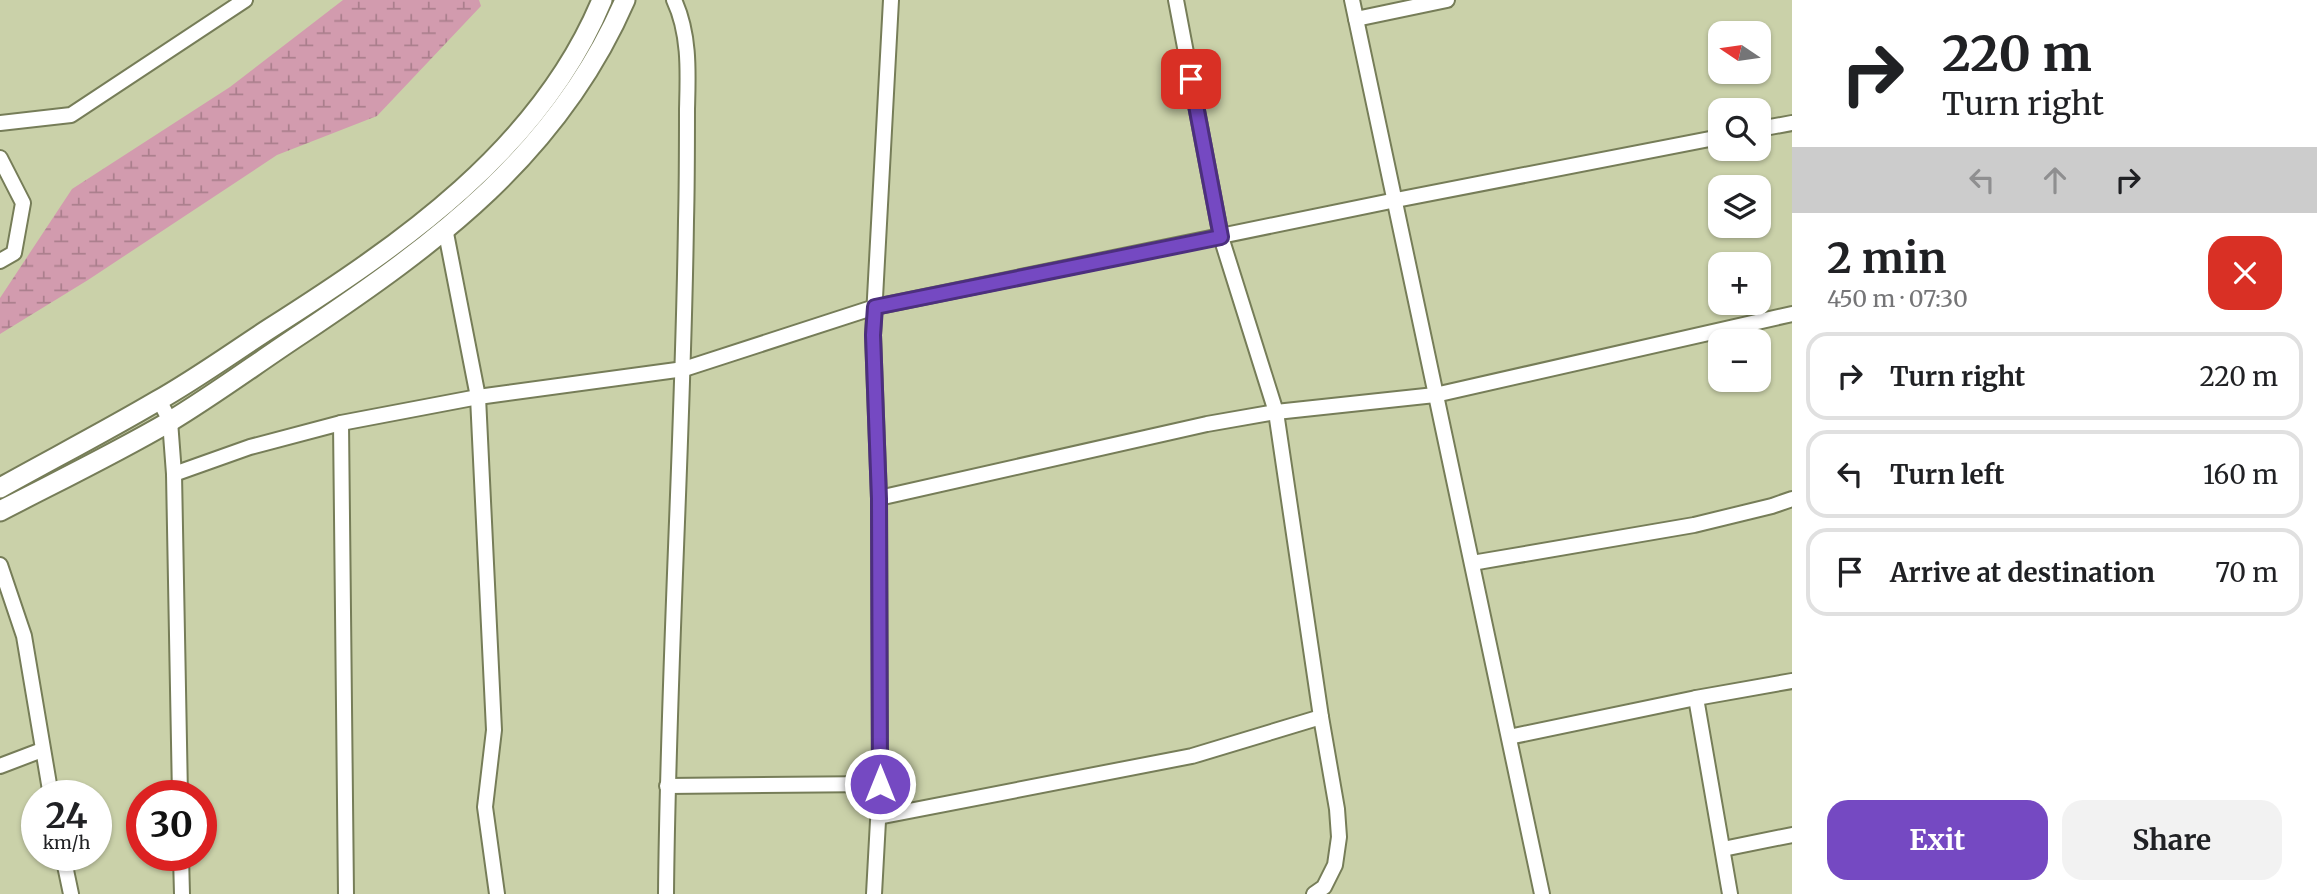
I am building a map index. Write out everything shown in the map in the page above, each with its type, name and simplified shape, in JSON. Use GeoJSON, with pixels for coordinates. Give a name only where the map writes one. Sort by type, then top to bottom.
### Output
{"type":"FeatureCollection","features":[{"type":"Feature","properties":{"kind":"street"},"geometry":{"type":"LineString","coordinates":[[0,123],[71,116],[245,0]]}},
{"type":"Feature","properties":{"kind":"street"},"geometry":{"type":"LineString","coordinates":[[0,488],[159,400],[324,294],[401,238],[476,178],[524,127],[556,85],[580,46],[602,0]]}},
{"type":"Feature","properties":{"kind":"street"},"geometry":{"type":"LineString","coordinates":[[0,511],[170,421],[337,310],[445,228],[489,192],[540,139],[582,80],[625,0]]}},
{"type":"Feature","properties":{"kind":"street"},"geometry":{"type":"LineString","coordinates":[[667,894],[667,786],[684,369],[688,60],[684,32],[674,0]]}},
{"type":"Feature","properties":{"kind":"street"},"geometry":{"type":"LineString","coordinates":[[874,894],[880,784],[879,499],[873,335],[891,0]]}},
{"type":"Feature","properties":{"kind":"street"},"geometry":{"type":"LineString","coordinates":[[1177,0],[1221,237],[1276,412],[1337,809],[1339,837],[1335,865],[1324,887],[1314,894]]}},
{"type":"Feature","properties":{"kind":"street"},"geometry":{"type":"LineString","coordinates":[[1352,0],[1542,894]]}},
{"type":"Feature","properties":{"kind":"street"},"geometry":{"type":"LineString","coordinates":[[1356,19],[1447,0]]}},
{"type":"Feature","properties":{"kind":"street"},"geometry":{"type":"LineString","coordinates":[[1771,127],[1792,123]]}},
{"type":"Feature","properties":{"kind":"street"},"geometry":{"type":"LineString","coordinates":[[174,474],[250,447],[341,423],[478,397],[684,369],[875,307],[1708,139]]}},
{"type":"Feature","properties":{"kind":"street"},"geometry":{"type":"LineString","coordinates":[[0,158],[23,203],[14,253],[0,261]]}},
{"type":"Feature","properties":{"kind":"street"},"geometry":{"type":"LineString","coordinates":[[445,228],[478,397],[494,730],[485,807],[498,894]]}},
{"type":"Feature","properties":{"kind":"street"},"geometry":{"type":"LineString","coordinates":[[879,499],[1207,424],[1276,412],[1435,395],[1792,314]]}},
{"type":"Feature","properties":{"kind":"street"},"geometry":{"type":"LineString","coordinates":[[159,400],[170,421],[174,474],[180,780]]}},
{"type":"Feature","properties":{"kind":"street"},"geometry":{"type":"LineString","coordinates":[[341,423],[346,894]]}},
{"type":"Feature","properties":{"kind":"street"},"geometry":{"type":"LineString","coordinates":[[1472,564],[1693,525],[1792,499]]}},
{"type":"Feature","properties":{"kind":"street"},"geometry":{"type":"LineString","coordinates":[[0,565],[24,636],[48,780]]}},
{"type":"Feature","properties":{"kind":"street"},"geometry":{"type":"LineString","coordinates":[[1509,737],[1792,681]]}},
{"type":"Feature","properties":{"kind":"street"},"geometry":{"type":"LineString","coordinates":[[1696,698],[1730,894]]}},
{"type":"Feature","properties":{"kind":"street"},"geometry":{"type":"LineString","coordinates":[[878,817],[1192,756],[1321,717]]}},
{"type":"Feature","properties":{"kind":"street"},"geometry":{"type":"LineString","coordinates":[[0,766],[42,750]]}},
{"type":"Feature","properties":{"kind":"street"},"geometry":{"type":"LineString","coordinates":[[667,786],[880,784]]}},
{"type":"Feature","properties":{"kind":"street"},"geometry":{"type":"LineString","coordinates":[[1723,849],[1792,835]]}},
{"type":"Feature","properties":{"kind":"street"},"geometry":{"type":"LineString","coordinates":[[66,871],[71,894]]}},
{"type":"Feature","properties":{"kind":"street"},"geometry":{"type":"LineString","coordinates":[[181,871],[182,894]]}},
{"type":"Feature","properties":{"kind":"green space"},"geometry":{"type":"Polygon","coordinates":[[[343,0],[479,0],[481,6],[377,116],[277,155],[88,280],[0,334],[0,298],[72,189],[230,87],[343,0]]]}},
{"type":"Feature","properties":{"kind":"route"},"geometry":{"type":"LineString","coordinates":[[880,784],[879,499],[873,335],[875,307],[1221,237],[1191,79]]}}]}
